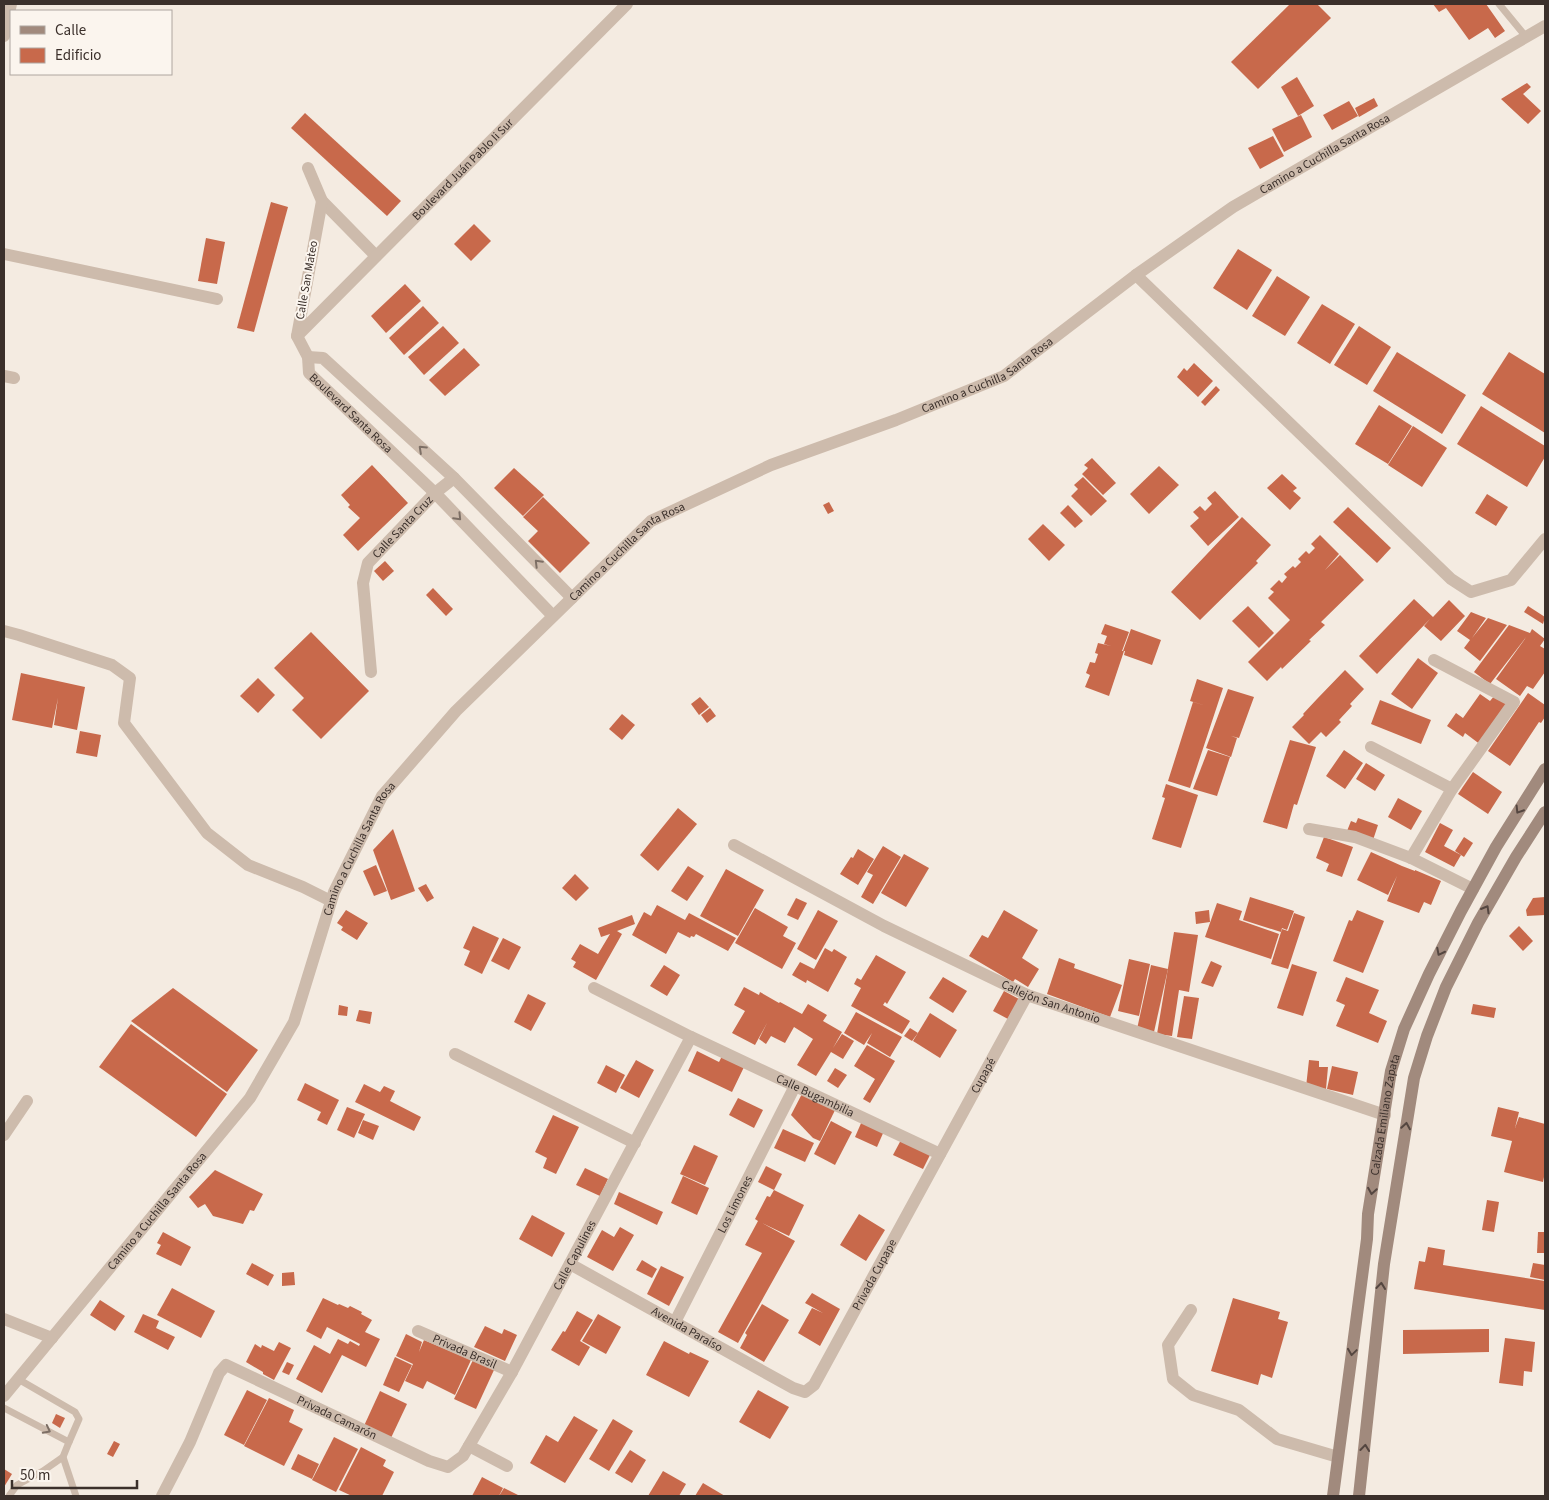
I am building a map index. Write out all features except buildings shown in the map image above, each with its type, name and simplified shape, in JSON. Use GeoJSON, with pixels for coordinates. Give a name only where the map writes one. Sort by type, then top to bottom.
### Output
{"type":"FeatureCollection","features":[{"type":"Feature","properties":{"kind":"main road","name":"Calzada Emiliano Zapata"},"geometry":{"type":"LineString","coordinates":[[1333,1496],[1364,1267],[1368,1214],[1391,1071],[1404,1029],[1429,974],[1496,847],[1545,769]]}},
{"type":"Feature","properties":{"kind":"main road","name":"Calzada Emiliano Zapata"},"geometry":{"type":"LineString","coordinates":[[1359,1496],[1384,1264],[1414,1078],[1427,1036],[1446,986],[1478,922],[1545,812]]}},
{"type":"Feature","properties":{"kind":"street"},"geometry":{"type":"LineString","coordinates":[[4,36],[11,4]]}},
{"type":"Feature","properties":{"kind":"street","name":"Boulevard Juán Pablo Ii Sur"},"geometry":{"type":"LineString","coordinates":[[297,336],[627,4]]}},
{"type":"Feature","properties":{"kind":"street","name":"Camino a Cuchilla Santa Rosa"},"geometry":{"type":"LineString","coordinates":[[4,1396],[250,1098],[294,1022],[334,892],[382,796],[456,711],[651,521],[771,465],[896,420],[1004,376],[1136,274],[1233,208],[1348,139],[1545,26]]}},
{"type":"Feature","properties":{"kind":"street"},"geometry":{"type":"LineString","coordinates":[[308,168],[322,200],[376,256]]}},
{"type":"Feature","properties":{"kind":"street","name":"Calle San Mateo"},"geometry":{"type":"LineString","coordinates":[[308,357],[297,336],[322,200]]}},
{"type":"Feature","properties":{"kind":"street"},"geometry":{"type":"LineString","coordinates":[[4,254],[217,300]]}},
{"type":"Feature","properties":{"kind":"street"},"geometry":{"type":"LineString","coordinates":[[1136,274],[1451,579],[1472,592],[1511,580],[1545,539]]}},
{"type":"Feature","properties":{"kind":"street","name":"Boulevard Santa Rosa"},"geometry":{"type":"LineString","coordinates":[[553,616],[436,494],[309,373],[308,357],[323,358],[454,478],[572,598]]}},
{"type":"Feature","properties":{"kind":"street","name":"Calle Santa Cruz"},"geometry":{"type":"LineString","coordinates":[[371,672],[362,583],[368,563],[454,478]]}},
{"type":"Feature","properties":{"kind":"street"},"geometry":{"type":"LineString","coordinates":[[4,631],[19,634],[112,665],[130,678],[124,723],[207,833],[248,865],[303,887],[331,901]]}},
{"type":"Feature","properties":{"kind":"street"},"geometry":{"type":"LineString","coordinates":[[1411,858],[1452,789],[1514,702],[1434,660]]}},
{"type":"Feature","properties":{"kind":"street"},"geometry":{"type":"LineString","coordinates":[[1371,747],[1452,789]]}},
{"type":"Feature","properties":{"kind":"street"},"geometry":{"type":"LineString","coordinates":[[1309,829],[1355,838],[1411,858],[1473,889]]}},
{"type":"Feature","properties":{"kind":"street","name":"Callejón San Antonio"},"geometry":{"type":"LineString","coordinates":[[734,846],[884,926],[1027,995],[1385,1115]]}},
{"type":"Feature","properties":{"kind":"street","name":"Calle Bugambilia"},"geometry":{"type":"LineString","coordinates":[[594,988],[691,1037],[940,1154]]}},
{"type":"Feature","properties":{"kind":"street","name":"Cupapé"},"geometry":{"type":"LineString","coordinates":[[940,1154],[1027,995]]}},
{"type":"Feature","properties":{"kind":"street","name":"Calle Capulines"},"geometry":{"type":"LineString","coordinates":[[448,1467],[463,1456],[512,1372],[691,1037]]}},
{"type":"Feature","properties":{"kind":"street"},"geometry":{"type":"LineString","coordinates":[[455,1054],[635,1143]]}},
{"type":"Feature","properties":{"kind":"street","name":"Los Limones"},"geometry":{"type":"LineString","coordinates":[[674,1322],[795,1086]]}},
{"type":"Feature","properties":{"kind":"street"},"geometry":{"type":"LineString","coordinates":[[4,1135],[26,1101]]}},
{"type":"Feature","properties":{"kind":"street","name":"Privada Cupape"},"geometry":{"type":"LineString","coordinates":[[805,1392],[814,1385],[940,1154]]}},
{"type":"Feature","properties":{"kind":"street","name":"Avenida Paraíso"},"geometry":{"type":"LineString","coordinates":[[570,1264],[793,1388],[805,1392]]}},
{"type":"Feature","properties":{"kind":"street"},"geometry":{"type":"LineString","coordinates":[[1191,1310],[1168,1345],[1173,1379],[1193,1395],[1239,1410],[1276,1439],[1338,1457]]}},
{"type":"Feature","properties":{"kind":"street"},"geometry":{"type":"LineString","coordinates":[[4,1319],[52,1338]]}},
{"type":"Feature","properties":{"kind":"street","name":"Privada Brasil"},"geometry":{"type":"LineString","coordinates":[[418,1331],[512,1372]]}},
{"type":"Feature","properties":{"kind":"street","name":"Privada Camarón"},"geometry":{"type":"LineString","coordinates":[[162,1496],[190,1442],[219,1374],[226,1365],[429,1461],[448,1467]]}},
{"type":"Feature","properties":{"kind":"street"},"geometry":{"type":"LineString","coordinates":[[469,1446],[507,1466]]}},
{"type":"Feature","properties":{"kind":"lane"},"geometry":{"type":"LineString","coordinates":[[1500,4],[1527,38]]}},
{"type":"Feature","properties":{"kind":"lane"},"geometry":{"type":"LineString","coordinates":[[9,1496],[18,1485],[63,1457],[80,1420],[75,1412],[18,1379]]}},
{"type":"Feature","properties":{"kind":"lane"},"geometry":{"type":"LineString","coordinates":[[4,1408],[69,1442]]}},
{"type":"Feature","properties":{"kind":"lane"},"geometry":{"type":"LineString","coordinates":[[63,1457],[76,1496]]}}]}
